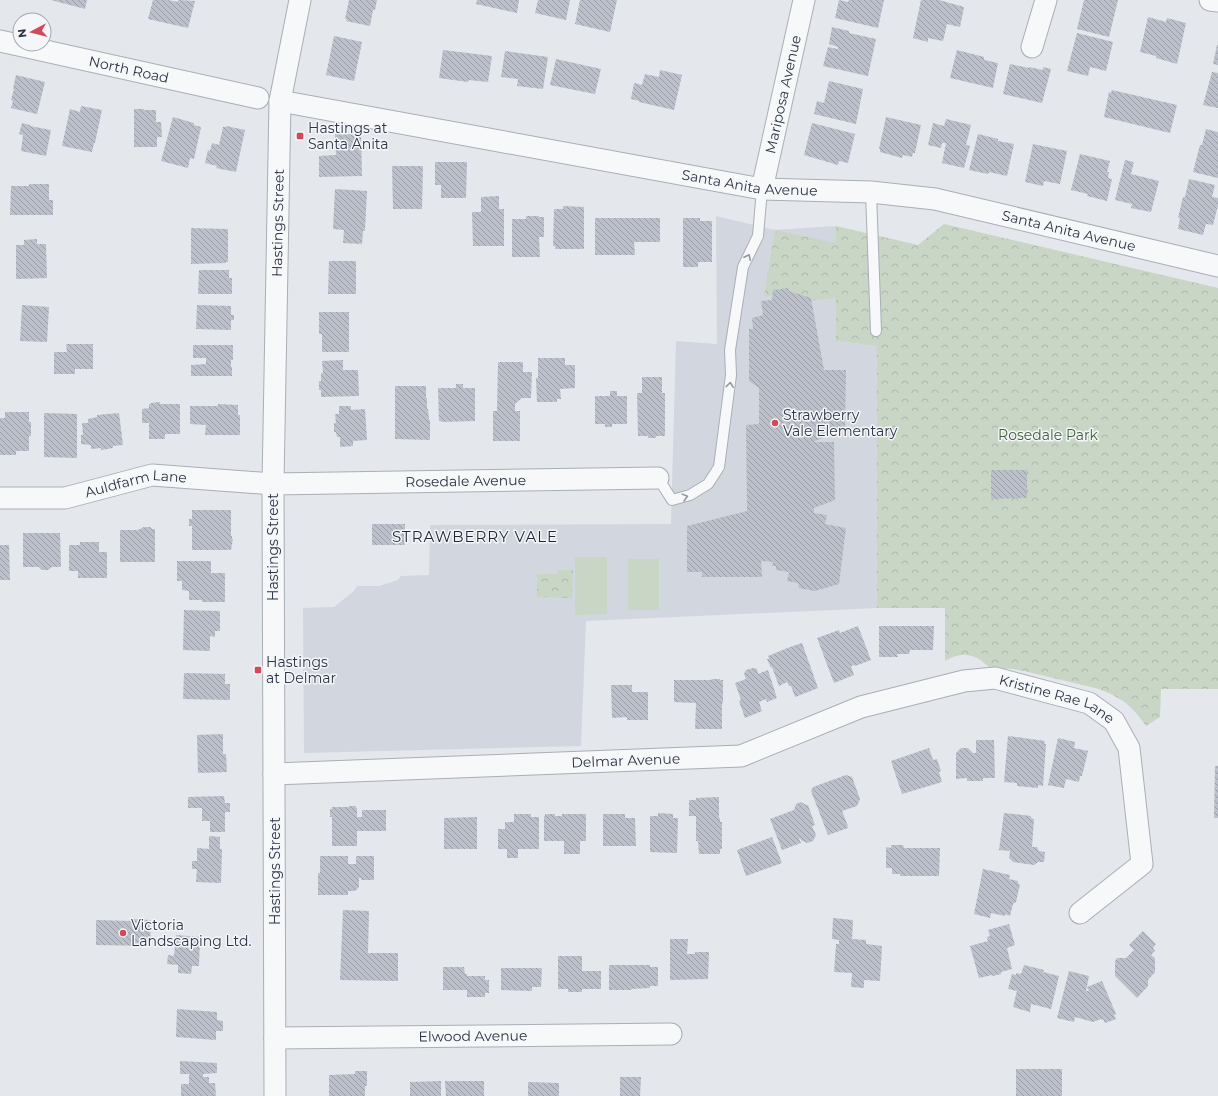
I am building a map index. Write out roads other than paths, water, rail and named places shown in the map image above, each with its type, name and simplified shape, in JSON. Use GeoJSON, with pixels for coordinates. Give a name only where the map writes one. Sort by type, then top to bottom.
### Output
{"type":"FeatureCollection","features":[{"type":"Feature","properties":{"kind":"street","name":"Hastings Street"},"geometry":{"type":"LineString","coordinates":[[275,1096],[273,484],[280,101],[300,0]]}},
{"type":"Feature","properties":{"kind":"street","name":"Mariposa Avenue"},"geometry":{"type":"LineString","coordinates":[[762,189],[804,0]]}},
{"type":"Feature","properties":{"kind":"street"},"geometry":{"type":"LineString","coordinates":[[1032,47],[1046,0]]}},
{"type":"Feature","properties":{"kind":"street"},"geometry":{"type":"LineString","coordinates":[[1210,0],[1218,1]]}},
{"type":"Feature","properties":{"kind":"street","name":"North Road"},"geometry":{"type":"LineString","coordinates":[[0,41],[258,98]]}},
{"type":"Feature","properties":{"kind":"street","name":"Santa Anita Avenue"},"geometry":{"type":"LineString","coordinates":[[280,101],[762,189],[871,192],[935,199],[1218,266]]}},
{"type":"Feature","properties":{"kind":"street","name":"Auldfarm Lane"},"geometry":{"type":"LineString","coordinates":[[0,498],[65,498],[152,475],[273,484]]}},
{"type":"Feature","properties":{"kind":"street","name":"Rosedale Avenue"},"geometry":{"type":"LineString","coordinates":[[273,484],[658,478]]}},
{"type":"Feature","properties":{"kind":"street","name":"Kristine Rae Lane"},"geometry":{"type":"LineString","coordinates":[[964,681],[995,678],[1089,702],[1114,721],[1129,748],[1142,864],[1080,913]]}},
{"type":"Feature","properties":{"kind":"street","name":"Delmar Avenue"},"geometry":{"type":"LineString","coordinates":[[274,774],[741,756],[861,707],[964,681]]}},
{"type":"Feature","properties":{"kind":"street","name":"Elwood Avenue"},"geometry":{"type":"LineString","coordinates":[[275,1038],[671,1034]]}},
{"type":"Feature","properties":{"kind":"lane"},"geometry":{"type":"LineString","coordinates":[[658,478],[672,500],[690,495],[708,484],[719,467],[731,375],[730,350],[743,267],[758,236],[762,189]]}},
{"type":"Feature","properties":{"kind":"lane"},"geometry":{"type":"LineString","coordinates":[[871,192],[876,331]]}},
{"type":"Feature","properties":{"kind":"place","name":"Hastings at Santa Anita"},"geometry":{"type":"Point","coordinates":[300,136]}},
{"type":"Feature","properties":{"kind":"place","name":"Strawberry Vale Elementary"},"geometry":{"type":"Point","coordinates":[775,423]}},
{"type":"Feature","properties":{"kind":"place","name":"Hastings at Delmar"},"geometry":{"type":"Point","coordinates":[258,670]}},
{"type":"Feature","properties":{"kind":"place","name":"Victoria Landscaping Ltd."},"geometry":{"type":"Point","coordinates":[123,933]}},
{"type":"Feature","properties":{"kind":"district","name":"STRAWBERRY VALE"},"geometry":{"type":"Point","coordinates":[475,537]}},
{"type":"Feature","properties":{"kind":"park label","name":"Rosedale Park"},"geometry":{"type":"Point","coordinates":[1048,435]}}]}
